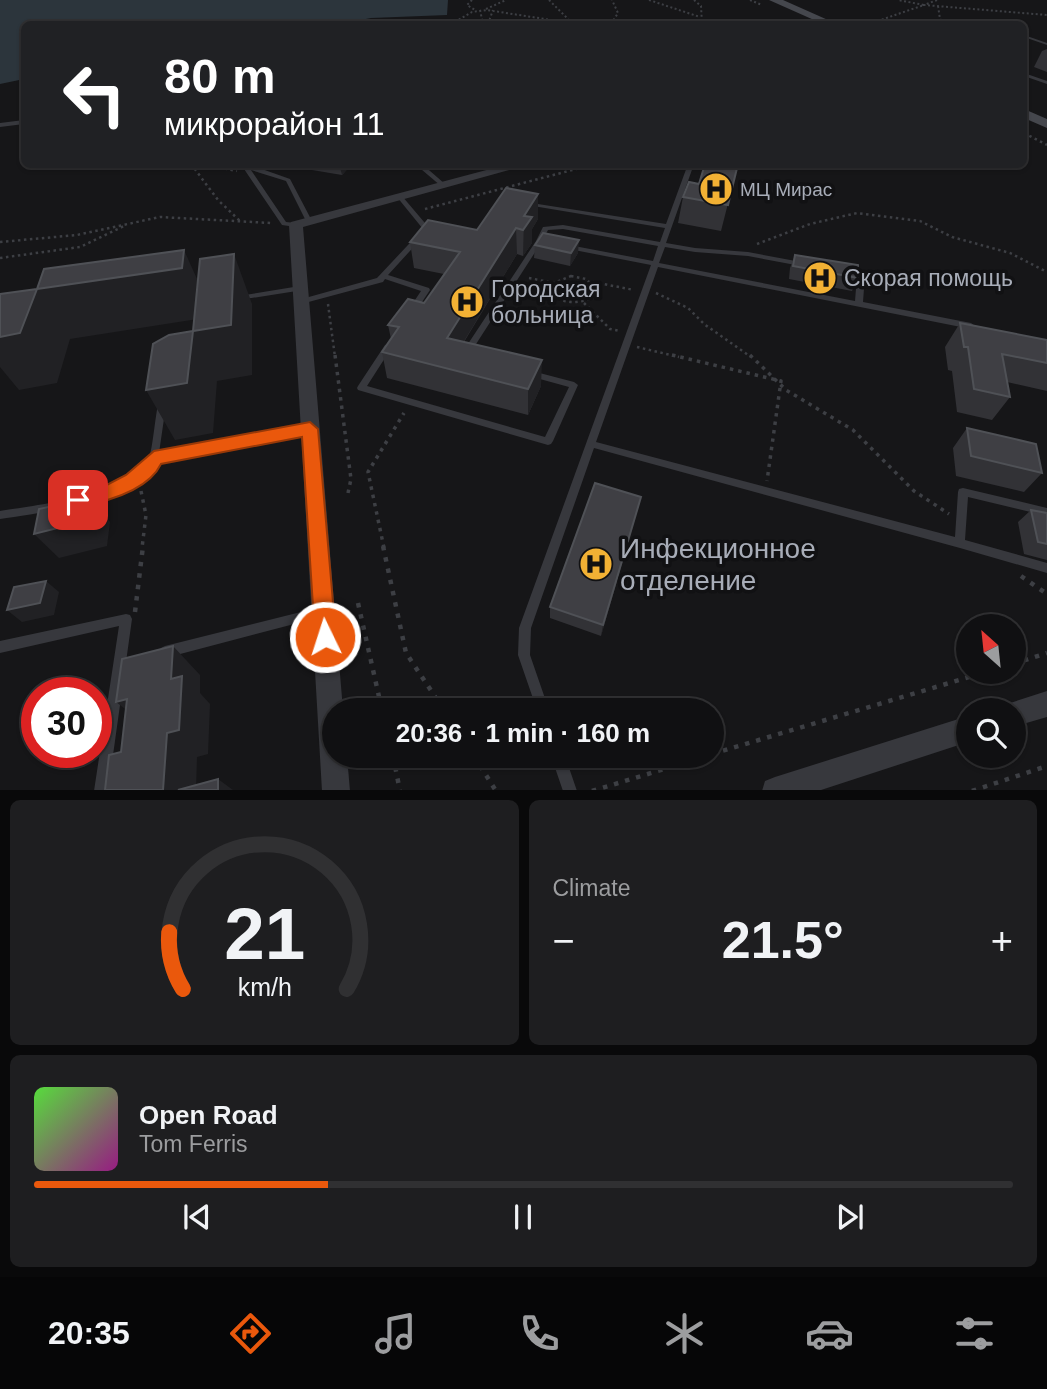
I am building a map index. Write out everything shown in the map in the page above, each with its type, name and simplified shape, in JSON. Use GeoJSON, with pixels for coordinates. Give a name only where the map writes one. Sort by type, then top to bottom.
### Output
{"type":"FeatureCollection","features":[{"type":"Feature","properties":{"kind":"street"},"geometry":{"type":"LineString","coordinates":[[774,0],[824,21]]}},
{"type":"Feature","properties":{"kind":"street"},"geometry":{"type":"LineString","coordinates":[[1027,107],[1047,114]]}},
{"type":"Feature","properties":{"kind":"street"},"geometry":{"type":"LineString","coordinates":[[1027,114],[1047,124]]}},
{"type":"Feature","properties":{"kind":"street"},"geometry":{"type":"LineString","coordinates":[[336,790],[310,429],[311,405],[296,223],[510,168]]}},
{"type":"Feature","properties":{"kind":"street"},"geometry":{"type":"LineString","coordinates":[[1026,711],[1047,704]]}},
{"type":"Feature","properties":{"kind":"street"},"geometry":{"type":"LineString","coordinates":[[775,790],[956,733]]}},
{"type":"Feature","properties":{"kind":"lane"},"geometry":{"type":"LineString","coordinates":[[1027,38],[1047,44]]}},
{"type":"Feature","properties":{"kind":"lane"},"geometry":{"type":"LineString","coordinates":[[1027,75],[1047,80]]}},
{"type":"Feature","properties":{"kind":"lane"},"geometry":{"type":"LineString","coordinates":[[0,125],[21,122]]}},
{"type":"Feature","properties":{"kind":"lane"},"geometry":{"type":"LineString","coordinates":[[247,168],[296,223]]}},
{"type":"Feature","properties":{"kind":"lane"},"geometry":{"type":"LineString","coordinates":[[254,168],[288,180],[296,223]]}},
{"type":"Feature","properties":{"kind":"lane"},"geometry":{"type":"LineString","coordinates":[[423,168],[443,186]]}},
{"type":"Feature","properties":{"kind":"lane"},"geometry":{"type":"LineString","coordinates":[[539,698],[524,655],[525,628],[689,168]]}},
{"type":"Feature","properties":{"kind":"lane"},"geometry":{"type":"LineString","coordinates":[[400,197],[427,229],[438,232]]}},
{"type":"Feature","properties":{"kind":"lane"},"geometry":{"type":"LineString","coordinates":[[513,201],[667,226]]}},
{"type":"Feature","properties":{"kind":"lane"},"geometry":{"type":"LineString","coordinates":[[477,359],[465,356],[545,228],[564,227],[663,242],[695,250],[744,254],[810,265]]}},
{"type":"Feature","properties":{"kind":"lane"},"geometry":{"type":"LineString","coordinates":[[230,292],[229,299],[327,295],[383,276],[427,229]]}},
{"type":"Feature","properties":{"kind":"lane"},"geometry":{"type":"LineString","coordinates":[[538,241],[552,244]]}},
{"type":"Feature","properties":{"kind":"lane"},"geometry":{"type":"LineString","coordinates":[[565,246],[980,328]]}},
{"type":"Feature","properties":{"kind":"lane"},"geometry":{"type":"LineString","coordinates":[[832,270],[861,275],[859,304]]}},
{"type":"Feature","properties":{"kind":"lane"},"geometry":{"type":"LineString","coordinates":[[383,276],[426,290],[411,313]]}},
{"type":"Feature","properties":{"kind":"lane"},"geometry":{"type":"LineString","coordinates":[[396,335],[361,388],[548,441],[575,385],[526,372]]}},
{"type":"Feature","properties":{"kind":"lane"},"geometry":{"type":"LineString","coordinates":[[0,515],[104,495],[132,480],[152,465],[162,401],[168,394]]}},
{"type":"Feature","properties":{"kind":"lane"},"geometry":{"type":"LineString","coordinates":[[154,458],[310,429]]}},
{"type":"Feature","properties":{"kind":"lane"},"geometry":{"type":"LineString","coordinates":[[592,444],[1047,568]]}},
{"type":"Feature","properties":{"kind":"lane"},"geometry":{"type":"LineString","coordinates":[[960,544],[963,492],[1047,512]]}},
{"type":"Feature","properties":{"kind":"lane"},"geometry":{"type":"LineString","coordinates":[[158,654],[323,611]]}},
{"type":"Feature","properties":{"kind":"lane"},"geometry":{"type":"LineString","coordinates":[[0,647],[126,620],[126,662],[101,790]]}},
{"type":"Feature","properties":{"kind":"lane"},"geometry":{"type":"LineString","coordinates":[[562,768],[570,790]]}},
{"type":"Feature","properties":{"kind":"path"},"geometry":{"type":"LineString","coordinates":[[472,0],[467,5],[480,10],[556,21]]}},
{"type":"Feature","properties":{"kind":"path"},"geometry":{"type":"LineString","coordinates":[[458,21],[506,0]]}},
{"type":"Feature","properties":{"kind":"path"},"geometry":{"type":"LineString","coordinates":[[549,0],[572,21]]}},
{"type":"Feature","properties":{"kind":"path"},"geometry":{"type":"LineString","coordinates":[[612,0],[618,12],[616,21]]}},
{"type":"Feature","properties":{"kind":"path"},"geometry":{"type":"LineString","coordinates":[[649,0],[700,17]]}},
{"type":"Feature","properties":{"kind":"path"},"geometry":{"type":"LineString","coordinates":[[694,0],[701,6],[701,21]]}},
{"type":"Feature","properties":{"kind":"path"},"geometry":{"type":"LineString","coordinates":[[898,0],[924,5],[1047,15]]}},
{"type":"Feature","properties":{"kind":"path"},"geometry":{"type":"LineString","coordinates":[[878,21],[937,0]]}},
{"type":"Feature","properties":{"kind":"path"},"geometry":{"type":"LineString","coordinates":[[489,21],[496,5]]}},
{"type":"Feature","properties":{"kind":"path"},"geometry":{"type":"LineString","coordinates":[[938,6],[942,21]]}},
{"type":"Feature","properties":{"kind":"path"},"geometry":{"type":"LineString","coordinates":[[480,10],[482,21]]}},
{"type":"Feature","properties":{"kind":"path"},"geometry":{"type":"LineString","coordinates":[[1027,135],[1047,145]]}},
{"type":"Feature","properties":{"kind":"path"},"geometry":{"type":"LineString","coordinates":[[194,168],[218,200],[241,222]]}},
{"type":"Feature","properties":{"kind":"path"},"geometry":{"type":"LineString","coordinates":[[223,168],[250,173]]}},
{"type":"Feature","properties":{"kind":"path"},"geometry":{"type":"LineString","coordinates":[[413,212],[580,168]]}},
{"type":"Feature","properties":{"kind":"path"},"geometry":{"type":"LineString","coordinates":[[744,254],[753,246],[800,227],[857,213],[920,221],[952,237],[1010,253],[1047,272]]}},
{"type":"Feature","properties":{"kind":"path"},"geometry":{"type":"LineString","coordinates":[[0,242],[77,235],[160,217],[296,223]]}},
{"type":"Feature","properties":{"kind":"path"},"geometry":{"type":"LineString","coordinates":[[0,258],[60,253],[104,241],[126,225]]}},
{"type":"Feature","properties":{"kind":"path"},"geometry":{"type":"LineString","coordinates":[[517,275],[554,283],[571,276],[647,291],[688,308],[780,381],[786,390],[853,430],[914,491],[951,515]]}},
{"type":"Feature","properties":{"kind":"path"},"geometry":{"type":"LineString","coordinates":[[554,283],[552,291],[559,300],[571,304],[584,303],[595,295],[591,282]]}},
{"type":"Feature","properties":{"kind":"path"},"geometry":{"type":"LineString","coordinates":[[327,295],[351,479],[348,493]]}},
{"type":"Feature","properties":{"kind":"path"},"geometry":{"type":"LineString","coordinates":[[584,303],[610,329],[632,333]]}},
{"type":"Feature","properties":{"kind":"path"},"geometry":{"type":"LineString","coordinates":[[628,345],[780,381]]}},
{"type":"Feature","properties":{"kind":"path"},"geometry":{"type":"LineString","coordinates":[[766,486],[780,381]]}},
{"type":"Feature","properties":{"kind":"path"},"geometry":{"type":"LineString","coordinates":[[411,403],[368,472],[406,653],[436,698]]}},
{"type":"Feature","properties":{"kind":"path"},"geometry":{"type":"LineString","coordinates":[[126,620],[135,613],[146,515],[142,493],[132,480]]}},
{"type":"Feature","properties":{"kind":"path"},"geometry":{"type":"LineString","coordinates":[[358,603],[379,698]]}},
{"type":"Feature","properties":{"kind":"path"},"geometry":{"type":"LineString","coordinates":[[1026,660],[1047,653]]}},
{"type":"Feature","properties":{"kind":"path"},"geometry":{"type":"LineString","coordinates":[[724,750],[956,681]]}},
{"type":"Feature","properties":{"kind":"path"},"geometry":{"type":"LineString","coordinates":[[972,790],[1047,766]]}},
{"type":"Feature","properties":{"kind":"path"},"geometry":{"type":"LineString","coordinates":[[395,768],[400,790]]}},
{"type":"Feature","properties":{"kind":"path"},"geometry":{"type":"LineString","coordinates":[[482,768],[496,790]]}},
{"type":"Feature","properties":{"kind":"path"},"geometry":{"type":"LineString","coordinates":[[592,790],[666,768]]}},
{"type":"Feature","properties":{"kind":"shaded area"},"geometry":{"type":"Polygon","coordinates":[[[0,0],[448,0],[447,15],[356,21],[21,21],[21,80],[0,84],[0,0]]]}},
{"type":"Feature","properties":{"kind":"building"},"geometry":{"type":"Polygon","coordinates":[[[704,168],[737,168],[728,205],[683,197],[689,182],[699,184],[704,168]]]}},
{"type":"Feature","properties":{"kind":"building"},"geometry":{"type":"Polygon","coordinates":[[[506,188],[538,194],[524,216],[532,217],[523,230],[516,228],[447,338],[542,360],[528,389],[382,352],[399,327],[388,325],[408,299],[424,303],[460,252],[410,242],[428,220],[477,230],[506,188]]]}},
{"type":"Feature","properties":{"kind":"building"},"geometry":{"type":"Polygon","coordinates":[[[543,233],[579,240],[571,253],[535,245],[543,233]]]}},
{"type":"Feature","properties":{"kind":"building"},"geometry":{"type":"Polygon","coordinates":[[[184,250],[182,268],[37,289],[44,269],[184,250]]]}},
{"type":"Feature","properties":{"kind":"building"},"geometry":{"type":"Polygon","coordinates":[[[234,254],[231,325],[193,331],[200,259],[234,254]]]}},
{"type":"Feature","properties":{"kind":"building"},"geometry":{"type":"Polygon","coordinates":[[[795,255],[858,265],[858,278],[793,266],[795,255]]]}},
{"type":"Feature","properties":{"kind":"building"},"geometry":{"type":"Polygon","coordinates":[[[37,289],[20,333],[0,337],[0,294],[37,289]]]}},
{"type":"Feature","properties":{"kind":"building"},"geometry":{"type":"Polygon","coordinates":[[[960,323],[1047,340],[1047,363],[1002,354],[1010,397],[974,389],[968,347],[964,347],[960,323]]]}},
{"type":"Feature","properties":{"kind":"building"},"geometry":{"type":"Polygon","coordinates":[[[193,331],[187,383],[146,390],[153,344],[169,335],[193,331]]]}},
{"type":"Feature","properties":{"kind":"building"},"geometry":{"type":"Polygon","coordinates":[[[967,428],[1036,444],[1042,473],[971,456],[967,428]]]}},
{"type":"Feature","properties":{"kind":"building","name":"Инфекционное отделение"},"geometry":{"type":"Polygon","coordinates":[[[595,483],[641,497],[603,625],[550,607],[595,483]]]}},
{"type":"Feature","properties":{"kind":"building"},"geometry":{"type":"Polygon","coordinates":[[[89,498],[86,521],[34,534],[39,509],[89,498]]]}},
{"type":"Feature","properties":{"kind":"building"},"geometry":{"type":"Polygon","coordinates":[[[1031,510],[1047,513],[1047,544],[1038,542],[1031,510]]]}},
{"type":"Feature","properties":{"kind":"building"},"geometry":{"type":"Polygon","coordinates":[[[46,581],[40,603],[7,610],[14,587],[46,581]]]}},
{"type":"Feature","properties":{"kind":"building"},"geometry":{"type":"Polygon","coordinates":[[[173,646],[171,679],[182,676],[179,730],[167,733],[163,790],[105,790],[108,768],[112,768],[112,754],[121,752],[127,699],[116,702],[122,659],[173,646]]]}},
{"type":"Feature","properties":{"kind":"building"},"geometry":{"type":"Polygon","coordinates":[[[218,779],[218,790],[178,790],[218,779]]]}},
{"type":"Feature","properties":{"kind":"place","name":"МЦ Мирас"},"geometry":{"type":"Point","coordinates":[716,189]}},
{"type":"Feature","properties":{"kind":"place","name":"Скорая помощь"},"geometry":{"type":"Point","coordinates":[820,278]}},
{"type":"Feature","properties":{"kind":"place","name":"Городская больница"},"geometry":{"type":"Point","coordinates":[467,302]}},
{"type":"Feature","properties":{"kind":"place","name":"Инфекционное отделение"},"geometry":{"type":"Point","coordinates":[596,564]}},
{"type":"Feature","properties":{"kind":"route"},"geometry":{"type":"LineString","coordinates":[[78,500],[104,495],[132,480],[152,465],[154,458],[310,429],[325,637]]}}]}
